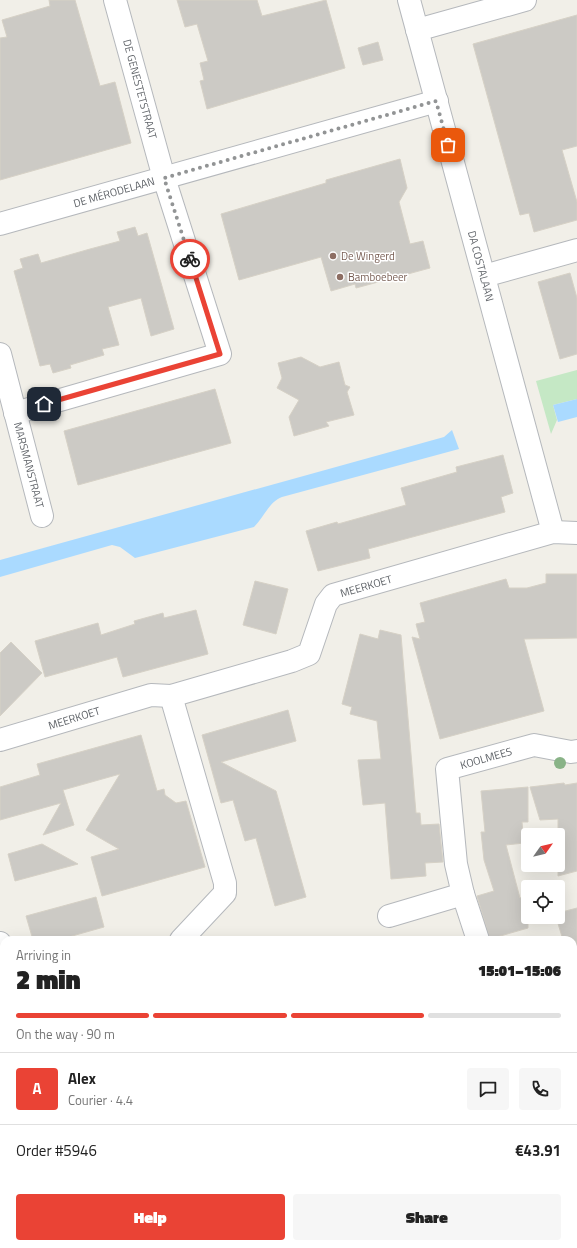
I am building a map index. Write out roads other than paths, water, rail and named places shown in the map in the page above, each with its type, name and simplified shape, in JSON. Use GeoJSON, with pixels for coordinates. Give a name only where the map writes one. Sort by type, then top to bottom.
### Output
{"type":"FeatureCollection","features":[{"type":"Feature","properties":{"kind":"street","name":"DE GENESTETSTRAAT"},"geometry":{"type":"LineString","coordinates":[[115,0],[164,178]]}},
{"type":"Feature","properties":{"kind":"street","name":"DA COSTALAAN"},"geometry":{"type":"LineString","coordinates":[[409,0],[553,532]]}},
{"type":"Feature","properties":{"kind":"street"},"geometry":{"type":"LineString","coordinates":[[418,30],[525,0]]}},
{"type":"Feature","properties":{"kind":"street","name":"DE MÉRODELAAN"},"geometry":{"type":"LineString","coordinates":[[0,224],[436,101]]}},
{"type":"Feature","properties":{"kind":"street","name":"MARSMANSTRAAT"},"geometry":{"type":"LineString","coordinates":[[15,413],[220,354],[164,178]]}},
{"type":"Feature","properties":{"kind":"street"},"geometry":{"type":"LineString","coordinates":[[484,276],[577,250]]}},
{"type":"Feature","properties":{"kind":"street","name":"MARSMANSTRAAT"},"geometry":{"type":"LineString","coordinates":[[0,354],[42,516]]}},
{"type":"Feature","properties":{"kind":"street"},"geometry":{"type":"LineString","coordinates":[[553,532],[577,533]]}},
{"type":"Feature","properties":{"kind":"street","name":"MEERKOET"},"geometry":{"type":"LineString","coordinates":[[0,740],[151,695],[171,696],[292,661],[309,654],[326,604],[333,595],[553,532]]}},
{"type":"Feature","properties":{"kind":"street"},"geometry":{"type":"LineString","coordinates":[[171,696],[225,883],[225,893],[185,936]]}},
{"type":"Feature","properties":{"kind":"street","name":"KOOLMEES"},"geometry":{"type":"LineString","coordinates":[[477,936],[463,894],[456,864],[447,769],[534,745],[577,752]]}},
{"type":"Feature","properties":{"kind":"street"},"geometry":{"type":"LineString","coordinates":[[389,916],[463,894]]}},
{"type":"Feature","properties":{"kind":"water"},"geometry":{"type":"Polygon","coordinates":[[[577,399],[577,417],[558,422],[553,405],[577,399]]]}},
{"type":"Feature","properties":{"kind":"water"},"geometry":{"type":"Polygon","coordinates":[[[452,430],[459,449],[282,497],[277,499],[270,506],[254,527],[135,558],[120,547],[112,545],[0,577],[0,560],[444,437],[452,430]]]}},
{"type":"Feature","properties":{"kind":"place","name":"De Wingerd"},"geometry":{"type":"Point","coordinates":[333,256]}},
{"type":"Feature","properties":{"kind":"place","name":"Bamboebeer"},"geometry":{"type":"Point","coordinates":[340,277]}}]}
